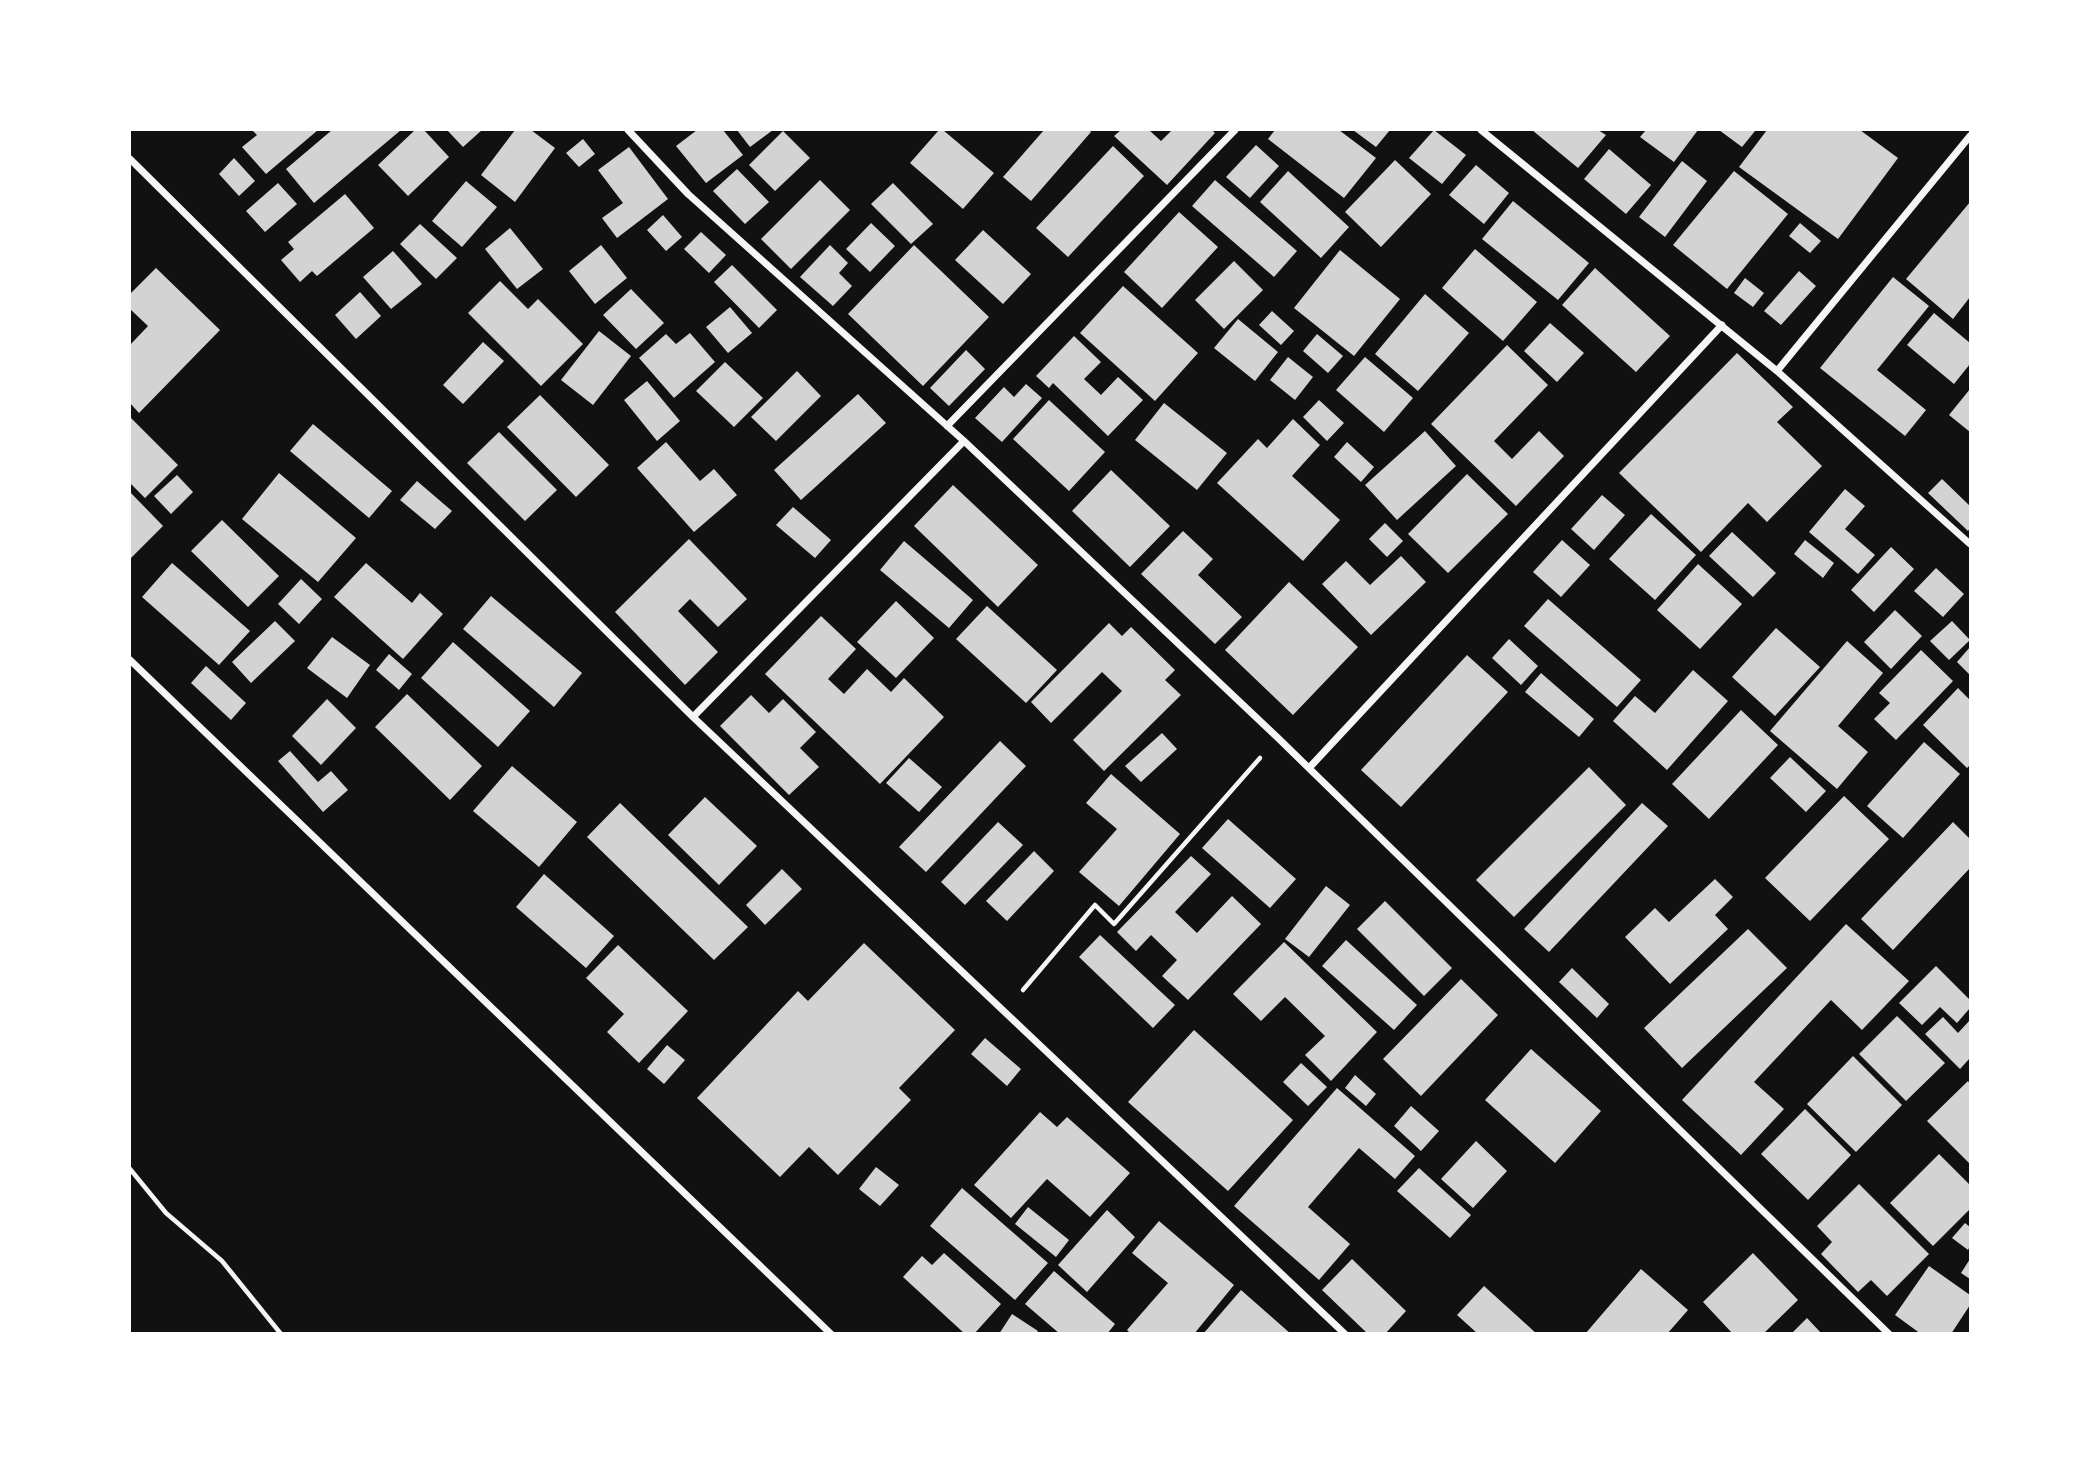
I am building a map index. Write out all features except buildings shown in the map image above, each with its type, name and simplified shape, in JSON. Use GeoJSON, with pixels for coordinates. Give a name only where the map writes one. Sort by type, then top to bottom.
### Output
{"type":"FeatureCollection","features":[{"type":"Feature","properties":{"kind":"street"},"geometry":{"type":"LineString","coordinates":[[628,130],[688,194],[964,441],[1278,738],[1889,1334]]}},
{"type":"Feature","properties":{"kind":"street"},"geometry":{"type":"LineString","coordinates":[[947,426],[1235,130]]}},
{"type":"Feature","properties":{"kind":"street"},"geometry":{"type":"LineString","coordinates":[[1481,130],[1777,371],[1970,544]]}},
{"type":"Feature","properties":{"kind":"street"},"geometry":{"type":"LineString","coordinates":[[1777,371],[1970,136]]}},
{"type":"Feature","properties":{"kind":"street"},"geometry":{"type":"LineString","coordinates":[[130,159],[693,718],[1345,1334]]}},
{"type":"Feature","properties":{"kind":"street"},"geometry":{"type":"LineString","coordinates":[[1309,768],[1722,326]]}},
{"type":"Feature","properties":{"kind":"street"},"geometry":{"type":"LineString","coordinates":[[693,718],[964,441]]}},
{"type":"Feature","properties":{"kind":"street"},"geometry":{"type":"LineString","coordinates":[[130,660],[831,1334]]}},
{"type":"Feature","properties":{"kind":"path"},"geometry":{"type":"LineString","coordinates":[[1005,1012],[1095,905],[1114,924],[1278,738]]}},
{"type":"Feature","properties":{"kind":"path"},"geometry":{"type":"LineString","coordinates":[[130,1169],[166,1213],[222,1261],[281,1334]]}}]}
